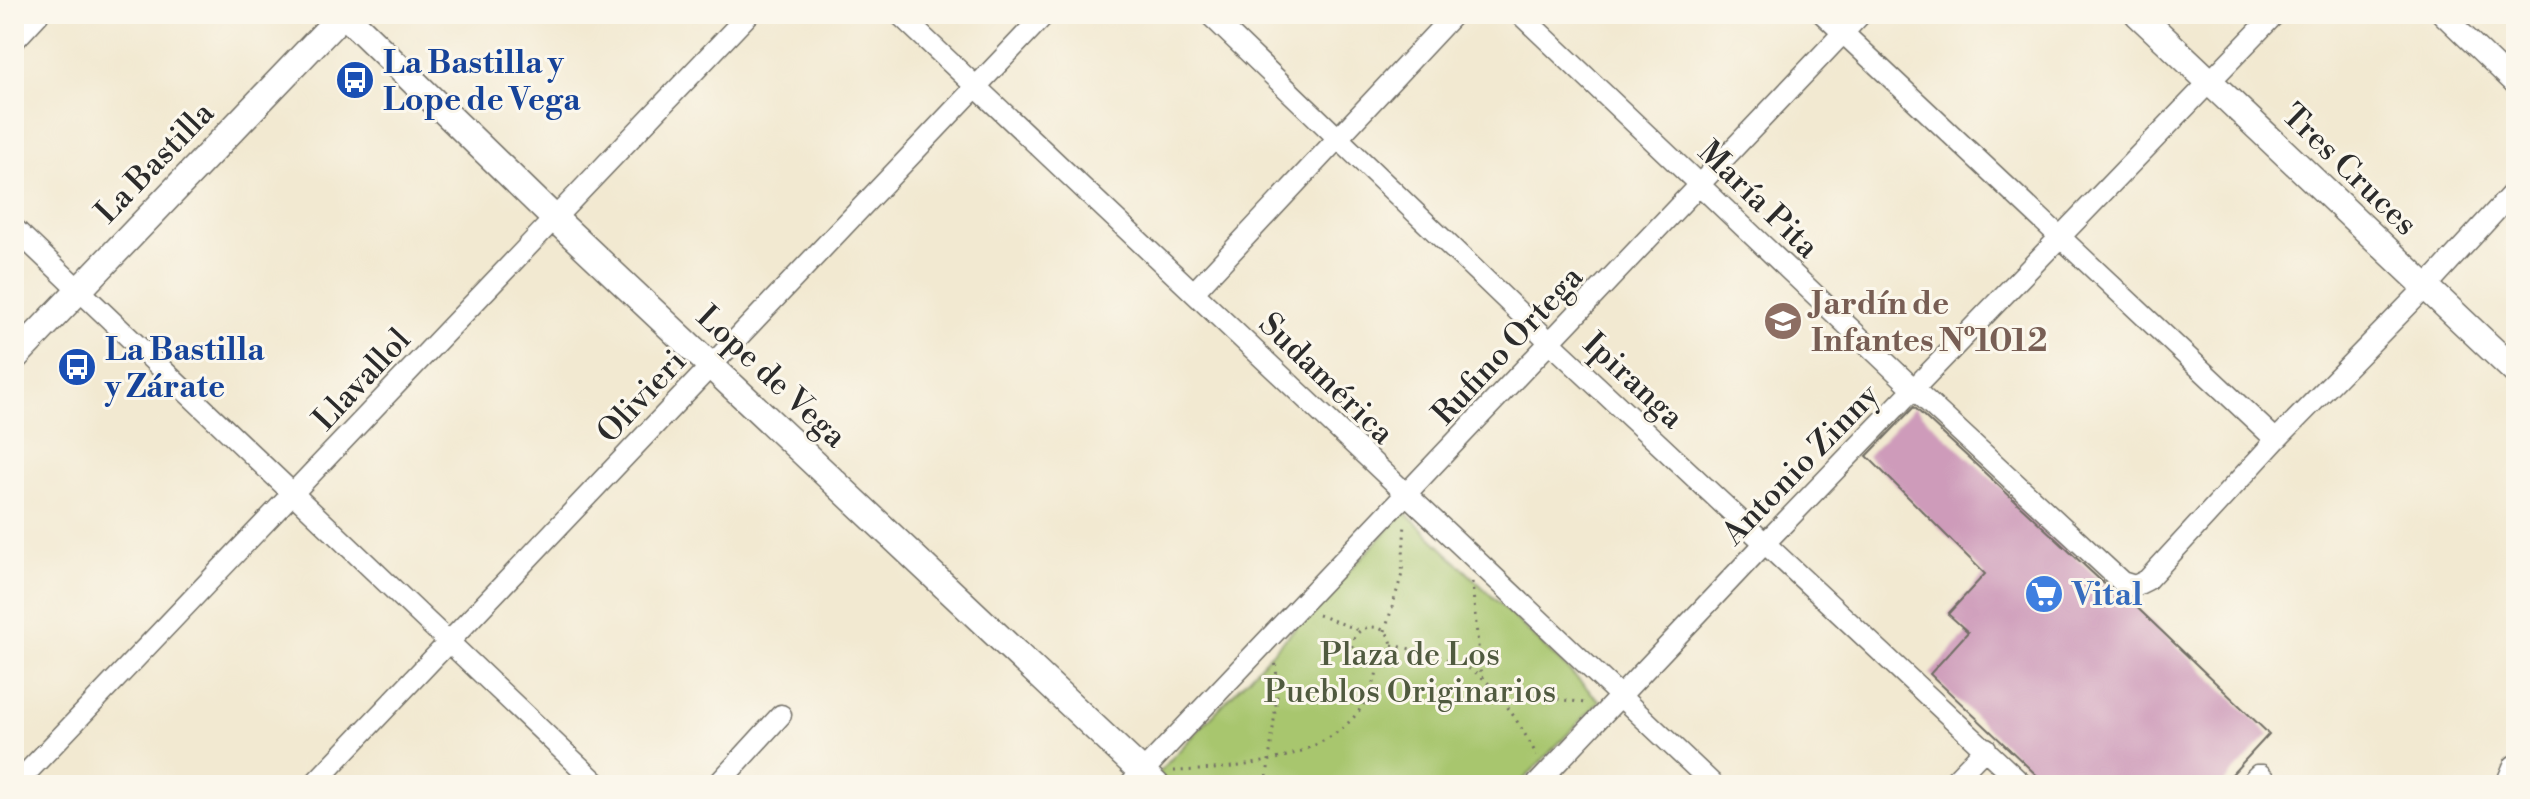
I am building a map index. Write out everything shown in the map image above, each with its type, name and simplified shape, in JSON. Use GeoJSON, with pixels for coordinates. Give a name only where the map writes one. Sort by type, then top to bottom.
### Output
{"type":"FeatureCollection","features":[{"type":"Feature","properties":{"kind":"street","name":"Lope de Vega"},"geometry":{"type":"LineString","coordinates":[[343,14],[1143,781]]}},
{"type":"Feature","properties":{"kind":"street","name":"La Bastilla"},"geometry":{"type":"LineString","coordinates":[[14,358],[343,14]]}},
{"type":"Feature","properties":{"kind":"street","name":"Llavallol"},"geometry":{"type":"LineString","coordinates":[[15,785],[749,14]]}},
{"type":"Feature","properties":{"kind":"street","name":"Sudamérica"},"geometry":{"type":"LineString","coordinates":[[899,14],[1474,559],[1614,704],[1714,785]]}},
{"type":"Feature","properties":{"kind":"street","name":"Olivieri"},"geometry":{"type":"LineString","coordinates":[[313,785],[1045,14]]}},
{"type":"Feature","properties":{"kind":"street","name":"Ipiranga"},"geometry":{"type":"LineString","coordinates":[[1209,14],[1551,343],[2023,785]]}},
{"type":"Feature","properties":{"kind":"street"},"geometry":{"type":"LineString","coordinates":[[1194,292],[1454,14]]}},
{"type":"Feature","properties":{"kind":"street","name":"María Pita"},"geometry":{"type":"LineString","coordinates":[[1520,14],[2122,582],[2135,586],[2147,580],[2276,440]]}},
{"type":"Feature","properties":{"kind":"street"},"geometry":{"type":"LineString","coordinates":[[1823,14],[2276,440],[2425,288],[2516,189]]}},
{"type":"Feature","properties":{"kind":"street","name":"Rufino Ortega"},"geometry":{"type":"LineString","coordinates":[[1143,781],[1265,643],[1861,14]]}},
{"type":"Feature","properties":{"kind":"street","name":"Tres Cruces"},"geometry":{"type":"LineString","coordinates":[[2138,14],[2516,372]]}},
{"type":"Feature","properties":{"kind":"street","name":"Antonio Zinny"},"geometry":{"type":"LineString","coordinates":[[1542,779],[2275,14]]}},
{"type":"Feature","properties":{"kind":"street"},"geometry":{"type":"LineString","coordinates":[[2442,14],[2516,85]]}},
{"type":"Feature","properties":{"kind":"street"},"geometry":{"type":"LineString","coordinates":[[14,41],[31,17]]}},
{"type":"Feature","properties":{"kind":"street"},"geometry":{"type":"LineString","coordinates":[[14,228],[599,785]]}},
{"type":"Feature","properties":{"kind":"street"},"geometry":{"type":"LineString","coordinates":[[717,785],[781,715]]}},
{"type":"Feature","properties":{"kind":"street"},"geometry":{"type":"LineString","coordinates":[[1950,785],[1986,748]]}},
{"type":"Feature","properties":{"kind":"street"},"geometry":{"type":"LineString","coordinates":[[2509,785],[2516,768]]}},
{"type":"Feature","properties":{"kind":"lane"},"geometry":{"type":"LineString","coordinates":[[2241,785],[2256,770],[2263,770],[2278,785]]}},
{"type":"Feature","properties":{"kind":"path"},"geometry":{"type":"LineString","coordinates":[[1385,631],[1402,574],[1406,495]]}},
{"type":"Feature","properties":{"kind":"path"},"geometry":{"type":"LineString","coordinates":[[1474,559],[1472,601],[1481,677]]}},
{"type":"Feature","properties":{"kind":"path"},"geometry":{"type":"LineString","coordinates":[[1299,607],[1359,630],[1375,626],[1385,631],[1392,645],[1389,658],[1378,666],[1365,666],[1354,658],[1351,645],[1359,630]]}},
{"type":"Feature","properties":{"kind":"path"},"geometry":{"type":"LineString","coordinates":[[1265,643],[1277,661],[1278,674],[1266,785]]}},
{"type":"Feature","properties":{"kind":"path"},"geometry":{"type":"LineString","coordinates":[[1392,645],[1448,660],[1481,677],[1494,690],[1542,779]]}},
{"type":"Feature","properties":{"kind":"path"},"geometry":{"type":"LineString","coordinates":[[1143,781],[1187,771],[1269,761],[1339,733],[1359,714],[1369,698],[1378,666]]}},
{"type":"Feature","properties":{"kind":"path"},"geometry":{"type":"LineString","coordinates":[[1494,690],[1614,704]]}},
{"type":"Feature","properties":{"kind":"green space","name":"Plaza de Los Pueblos Originarios"},"geometry":{"type":"Polygon","coordinates":[[[1405,512],[1600,701],[1518,785],[1171,785],[1158,773],[1405,512]]]}},
{"type":"Feature","properties":{"kind":"building","name":"Vital"},"geometry":{"type":"Polygon","coordinates":[[[1914,407],[2113,592],[2125,596],[2269,734],[2222,785],[2047,785],[1930,674],[1968,632],[1948,614],[1985,574],[1867,456],[1914,407]]]}},
{"type":"Feature","properties":{"kind":"place","name":"La Bastilla y Lope de Vega"},"geometry":{"type":"Point","coordinates":[355,80]}},
{"type":"Feature","properties":{"kind":"place","name":"Jardín de Infantes Nº1012"},"geometry":{"type":"Point","coordinates":[1783,321]}},
{"type":"Feature","properties":{"kind":"place","name":"La Bastilla y Zárate"},"geometry":{"type":"Point","coordinates":[77,367]}},
{"type":"Feature","properties":{"kind":"place","name":"Vital"},"geometry":{"type":"Point","coordinates":[2044,594]}}]}
